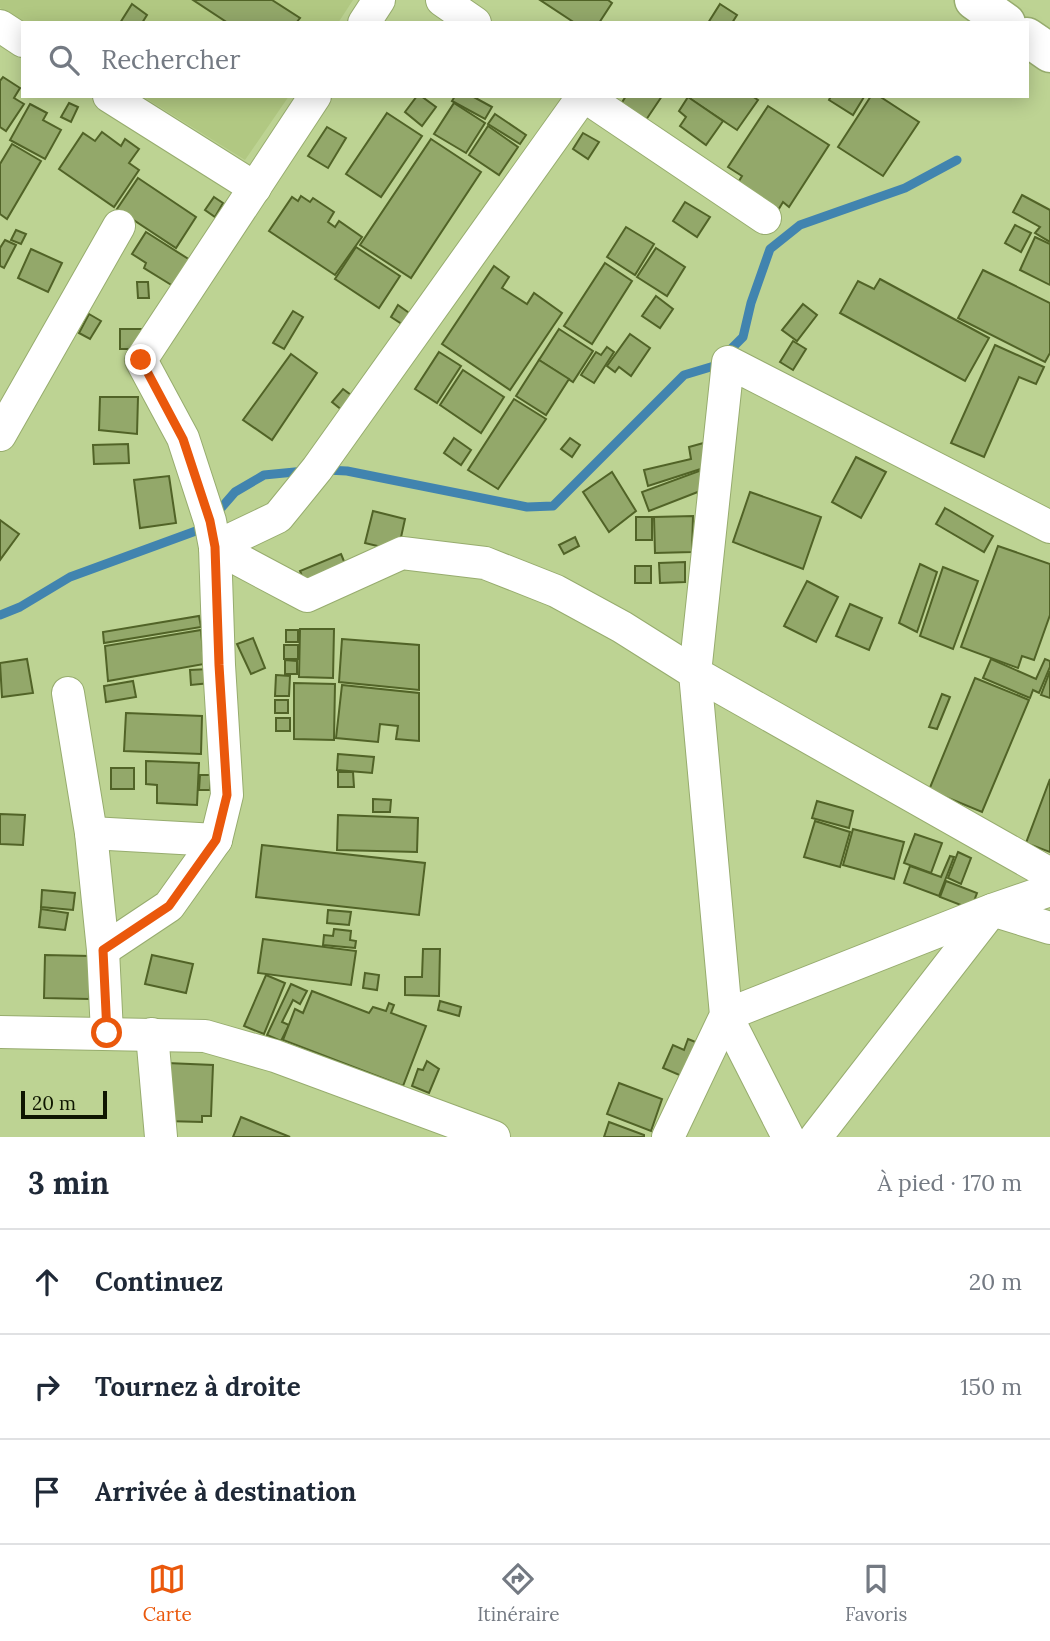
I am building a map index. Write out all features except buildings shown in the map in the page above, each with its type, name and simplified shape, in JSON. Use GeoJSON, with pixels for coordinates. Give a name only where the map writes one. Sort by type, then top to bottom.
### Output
{"type":"FeatureCollection","features":[{"type":"Feature","properties":{"kind":"main road"},"geometry":{"type":"LineString","coordinates":[[974,0],[1003,21]]}},
{"type":"Feature","properties":{"kind":"main road"},"geometry":{"type":"LineString","coordinates":[[1029,38],[1050,53]]}},
{"type":"Feature","properties":{"kind":"street"},"geometry":{"type":"LineString","coordinates":[[365,21],[379,0]]}},
{"type":"Feature","properties":{"kind":"street"},"geometry":{"type":"LineString","coordinates":[[442,0],[472,21]]}},
{"type":"Feature","properties":{"kind":"street"},"geometry":{"type":"LineString","coordinates":[[0,26],[21,40]]}},
{"type":"Feature","properties":{"kind":"street"},"geometry":{"type":"LineString","coordinates":[[112,98],[255,188]]}},
{"type":"Feature","properties":{"kind":"street"},"geometry":{"type":"LineString","coordinates":[[103,950],[169,906],[216,840],[227,795],[215,547],[210,521],[183,439],[141,360],[315,98]]}},
{"type":"Feature","properties":{"kind":"street"},"geometry":{"type":"LineString","coordinates":[[215,547],[278,517],[317,470],[583,98]]}},
{"type":"Feature","properties":{"kind":"street"},"geometry":{"type":"LineString","coordinates":[[587,98],[765,218]]}},
{"type":"Feature","properties":{"kind":"street"},"geometry":{"type":"LineString","coordinates":[[0,435],[119,226]]}},
{"type":"Feature","properties":{"kind":"street"},"geometry":{"type":"LineString","coordinates":[[788,1137],[726,1015],[695,673],[728,362],[1050,527]]}},
{"type":"Feature","properties":{"kind":"street"},"geometry":{"type":"LineString","coordinates":[[215,547],[307,596],[402,553],[485,564],[556,591],[1050,874]]}},
{"type":"Feature","properties":{"kind":"street"},"geometry":{"type":"LineString","coordinates":[[68,693],[91,833],[103,950],[107,1033]]}},
{"type":"Feature","properties":{"kind":"street"},"geometry":{"type":"LineString","coordinates":[[91,833],[216,840]]}},
{"type":"Feature","properties":{"kind":"street"},"geometry":{"type":"LineString","coordinates":[[668,1137],[726,1015],[992,910],[1050,890]]}},
{"type":"Feature","properties":{"kind":"street"},"geometry":{"type":"LineString","coordinates":[[992,910],[1050,928]]}},
{"type":"Feature","properties":{"kind":"street"},"geometry":{"type":"LineString","coordinates":[[816,1137],[992,910]]}},
{"type":"Feature","properties":{"kind":"street"},"geometry":{"type":"LineString","coordinates":[[0,1032],[205,1036],[275,1056],[433,1126],[494,1137]]}},
{"type":"Feature","properties":{"kind":"street"},"geometry":{"type":"LineString","coordinates":[[152,1034],[161,1137]]}},
{"type":"Feature","properties":{"kind":"shaded area"},"geometry":{"type":"Polygon","coordinates":[[[0,0],[353,0],[339,21],[21,21],[0,8],[0,0]]]}},
{"type":"Feature","properties":{"kind":"shaded area"},"geometry":{"type":"Polygon","coordinates":[[[145,98],[288,98],[245,160],[145,98]]]}},
{"type":"Feature","properties":{"kind":"waterway"},"geometry":{"type":"LineString","coordinates":[[326,470],[347,471],[527,507],[553,506],[684,375],[714,366],[743,337],[751,303],[770,249],[800,225],[905,188],[957,160]]}},
{"type":"Feature","properties":{"kind":"waterway"},"geometry":{"type":"LineString","coordinates":[[215,515],[235,492],[264,475],[305,471]]}},
{"type":"Feature","properties":{"kind":"waterway"},"geometry":{"type":"LineString","coordinates":[[0,615],[20,607],[70,577],[204,528]]}},
{"type":"Feature","properties":{"kind":"route"},"geometry":{"type":"LineString","coordinates":[[107,1033],[103,950],[169,906],[216,840],[227,795],[215,547],[210,521],[183,439],[141,360]]}}]}
